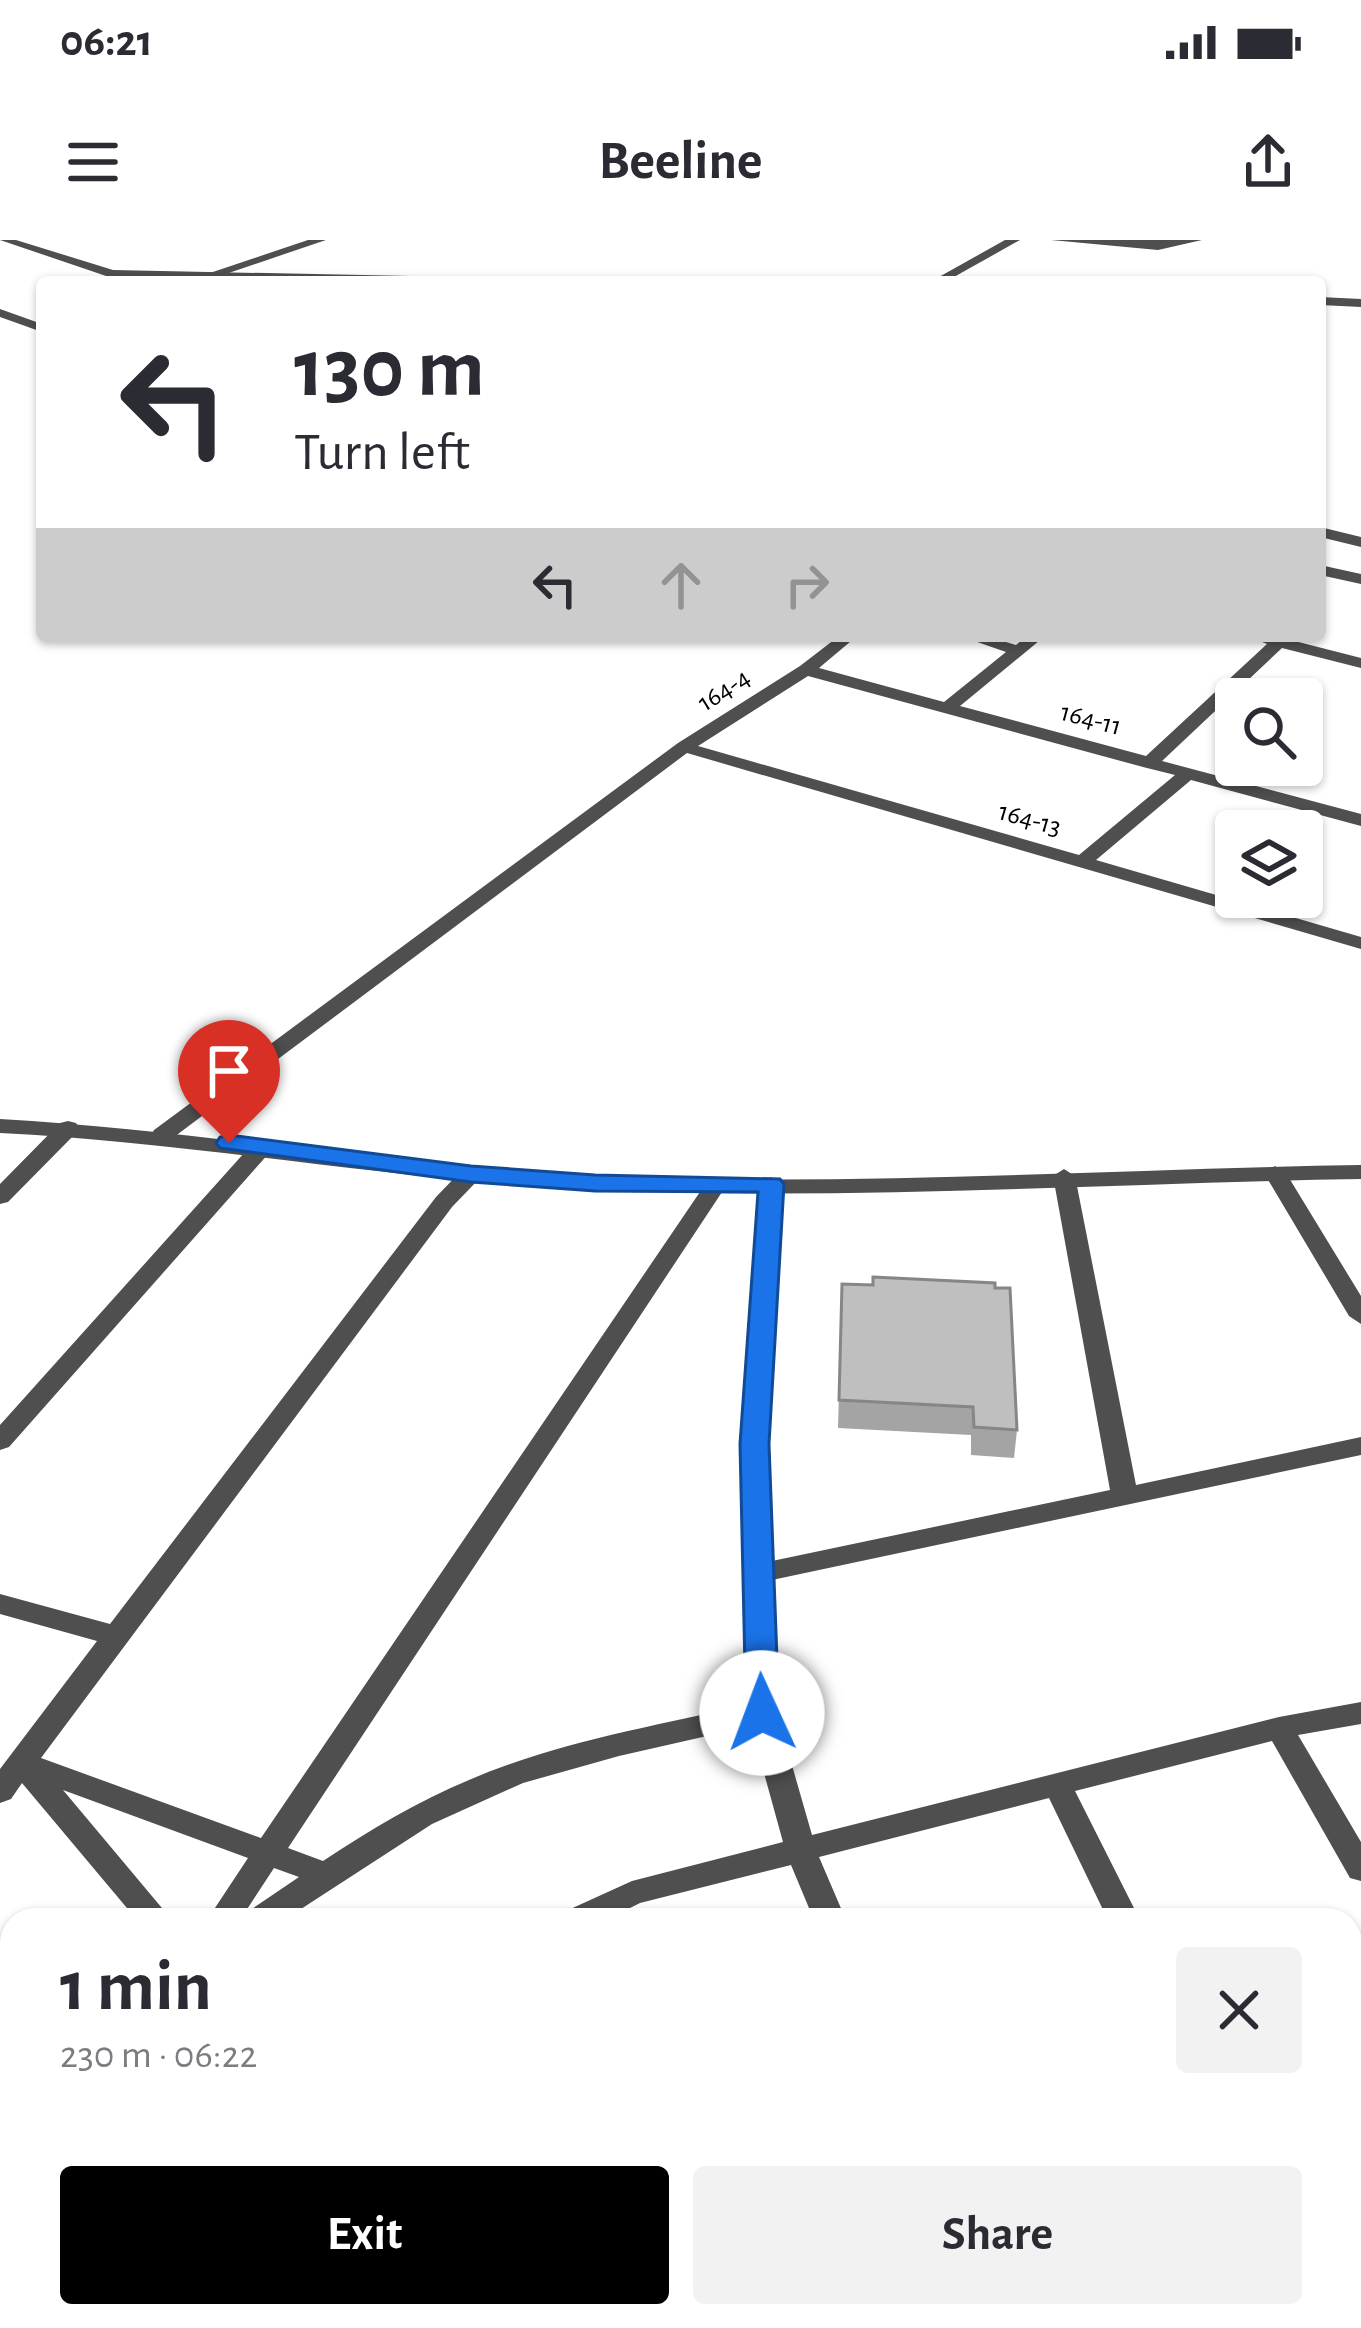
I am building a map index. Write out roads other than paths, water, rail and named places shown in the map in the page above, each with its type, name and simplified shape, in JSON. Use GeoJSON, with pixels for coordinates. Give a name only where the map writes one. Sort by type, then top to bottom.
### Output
{"type":"FeatureCollection","features":[{"type":"Feature","properties":{"kind":"street"},"geometry":{"type":"LineString","coordinates":[[4,240],[112,274],[156,276]]}},
{"type":"Feature","properties":{"kind":"street"},"geometry":{"type":"LineString","coordinates":[[206,276],[320,240]]}},
{"type":"Feature","properties":{"kind":"street"},"geometry":{"type":"LineString","coordinates":[[947,276],[1014,240]]}},
{"type":"Feature","properties":{"kind":"street"},"geometry":{"type":"LineString","coordinates":[[1057,240],[1158,246],[1196,240]]}},
{"type":"Feature","properties":{"kind":"street"},"geometry":{"type":"LineString","coordinates":[[1326,302],[1361,303]]}},
{"type":"Feature","properties":{"kind":"street"},"geometry":{"type":"LineString","coordinates":[[5,315],[36,316]]}},
{"type":"Feature","properties":{"kind":"street"},"geometry":{"type":"LineString","coordinates":[[5,315],[36,326]]}},
{"type":"Feature","properties":{"kind":"street"},"geometry":{"type":"LineString","coordinates":[[1326,533],[1361,542]]}},
{"type":"Feature","properties":{"kind":"street"},"geometry":{"type":"LineString","coordinates":[[1326,570],[1361,579]]}},
{"type":"Feature","properties":{"kind":"street","name":"164-4"},"geometry":{"type":"LineString","coordinates":[[163,1135],[684,747],[806,670],[841,642]]}},
{"type":"Feature","properties":{"kind":"street"},"geometry":{"type":"LineString","coordinates":[[988,642],[1019,651]]}},
{"type":"Feature","properties":{"kind":"street"},"geometry":{"type":"LineString","coordinates":[[946,708],[1030,642]]}},
{"type":"Feature","properties":{"kind":"street"},"geometry":{"type":"LineString","coordinates":[[1150,763],[1279,642],[1361,663]]}},
{"type":"Feature","properties":{"kind":"street","name":"164-11"},"geometry":{"type":"LineString","coordinates":[[806,670],[1361,820]]}},
{"type":"Feature","properties":{"kind":"street","name":"164-13"},"geometry":{"type":"LineString","coordinates":[[684,747],[1361,943]]}},
{"type":"Feature","properties":{"kind":"street"},"geometry":{"type":"LineString","coordinates":[[1082,862],[1187,774]]}},
{"type":"Feature","properties":{"kind":"street"},"geometry":{"type":"LineString","coordinates":[[0,1126],[163,1135],[471,1174],[715,1186],[1361,1172]]}},
{"type":"Feature","properties":{"kind":"street"},"geometry":{"type":"LineString","coordinates":[[0,1197],[68,1128]]}},
{"type":"Feature","properties":{"kind":"street"},"geometry":{"type":"LineString","coordinates":[[0,1441],[262,1147]]}},
{"type":"Feature","properties":{"kind":"street"},"geometry":{"type":"LineString","coordinates":[[1275,1173],[1361,1316]]}},
{"type":"Feature","properties":{"kind":"street"},"geometry":{"type":"LineString","coordinates":[[0,1792],[444,1202],[471,1174]]}},
{"type":"Feature","properties":{"kind":"street"},"geometry":{"type":"LineString","coordinates":[[1064,1176],[1124,1493]]}},
{"type":"Feature","properties":{"kind":"street"},"geometry":{"type":"LineString","coordinates":[[771,1184],[754,1444],[762,1713],[802,1852],[825,1908]]}},
{"type":"Feature","properties":{"kind":"street"},"geometry":{"type":"LineString","coordinates":[[231,1908],[715,1186]]}},
{"type":"Feature","properties":{"kind":"street"},"geometry":{"type":"LineString","coordinates":[[757,1574],[1361,1446]]}},
{"type":"Feature","properties":{"kind":"street"},"geometry":{"type":"LineString","coordinates":[[0,1604],[115,1636]]}},
{"type":"Feature","properties":{"kind":"street"},"geometry":{"type":"LineString","coordinates":[[278,1908],[481,1787],[542,1766],[762,1713]]}},
{"type":"Feature","properties":{"kind":"street"},"geometry":{"type":"LineString","coordinates":[[601,1908],[632,1893],[1279,1728],[1361,1713]]}},
{"type":"Feature","properties":{"kind":"street"},"geometry":{"type":"LineString","coordinates":[[1279,1728],[1361,1869]]}},
{"type":"Feature","properties":{"kind":"street"},"geometry":{"type":"LineString","coordinates":[[22,1763],[327,1875]]}},
{"type":"Feature","properties":{"kind":"street"},"geometry":{"type":"LineString","coordinates":[[22,1763],[146,1908]]}},
{"type":"Feature","properties":{"kind":"street"},"geometry":{"type":"LineString","coordinates":[[1058,1785],[1118,1908]]}}]}
